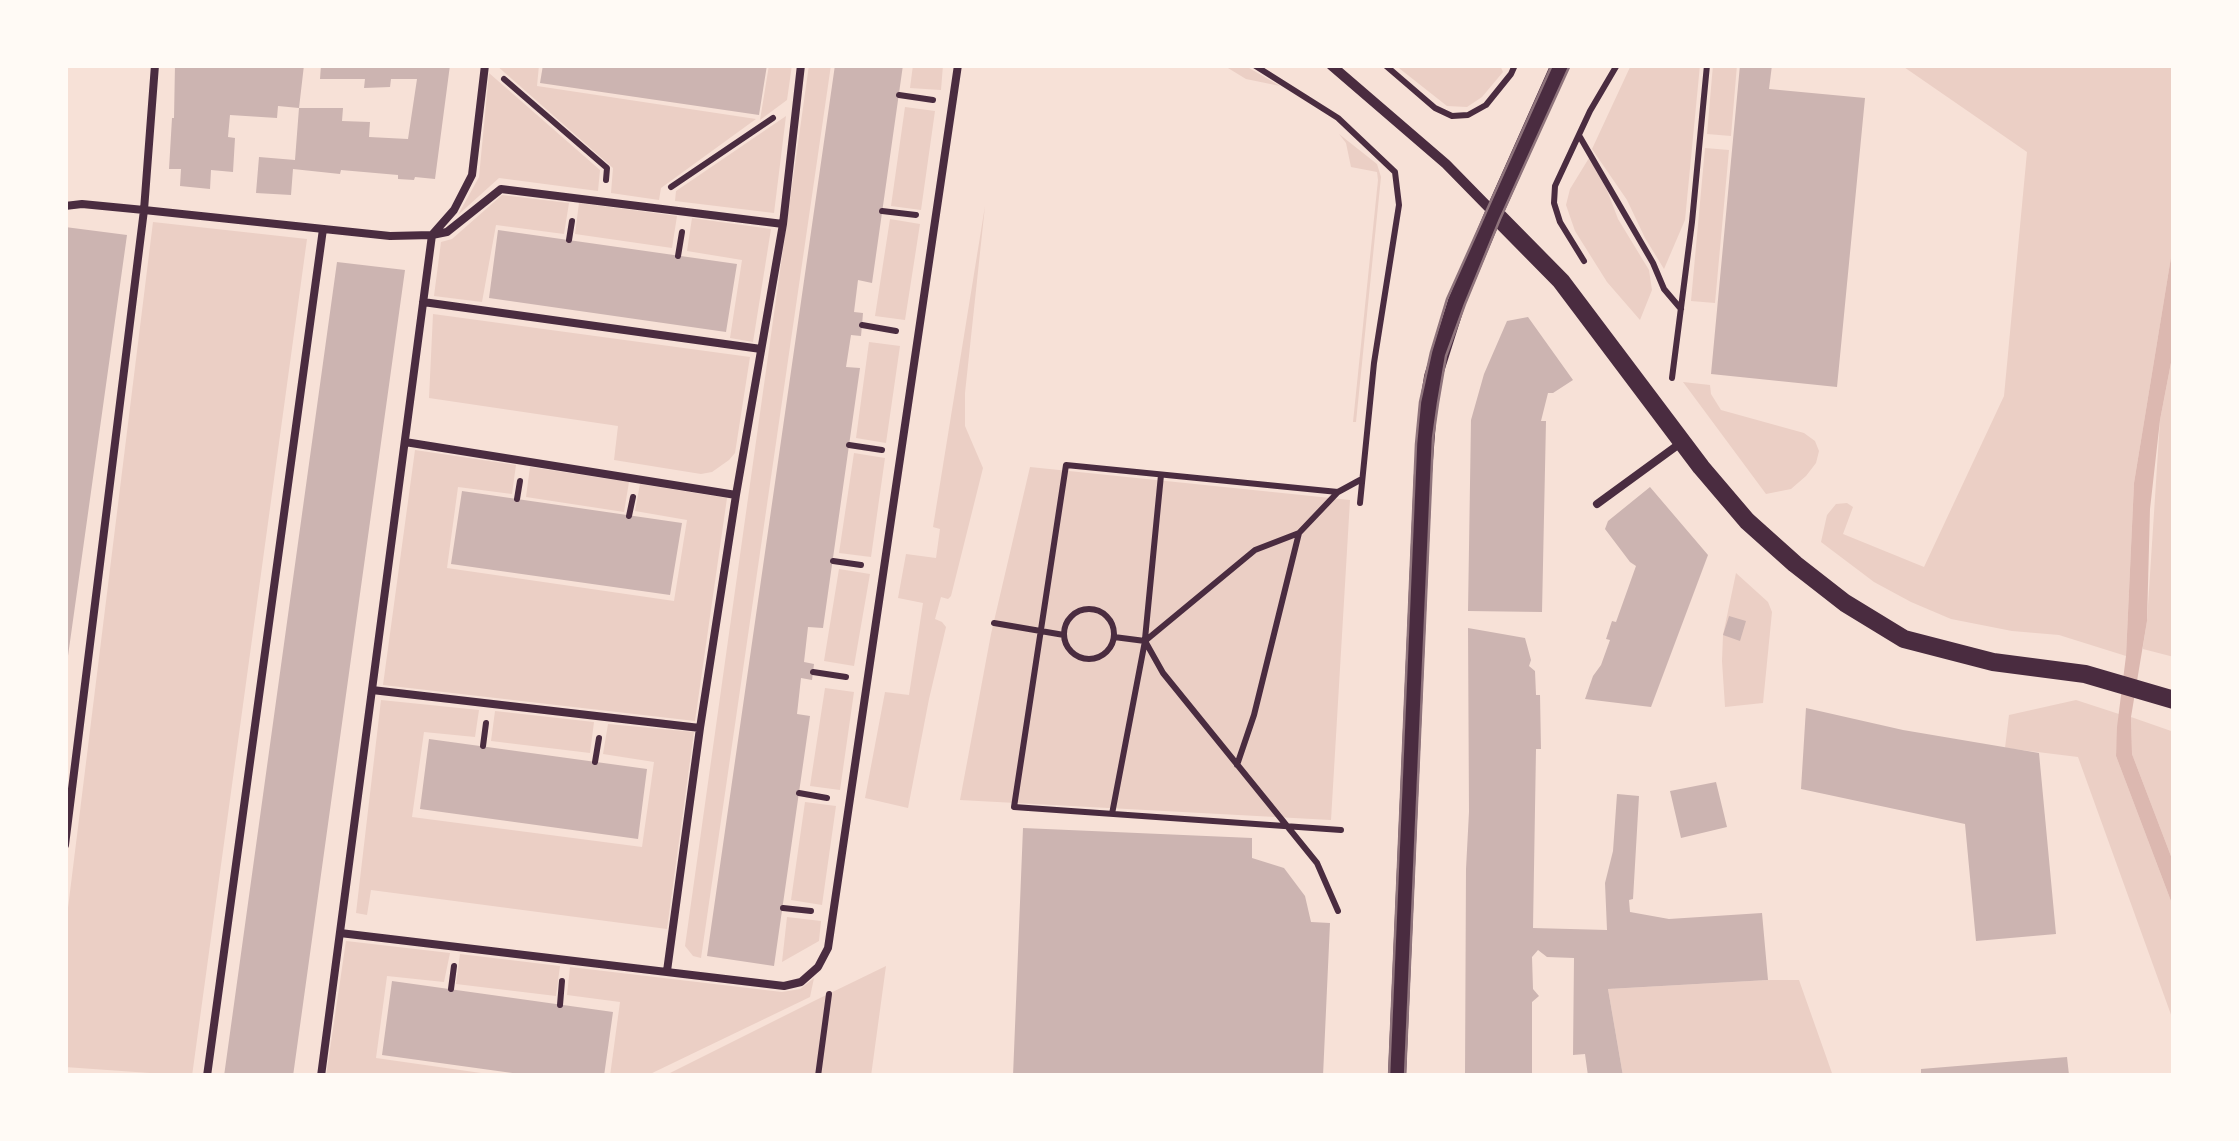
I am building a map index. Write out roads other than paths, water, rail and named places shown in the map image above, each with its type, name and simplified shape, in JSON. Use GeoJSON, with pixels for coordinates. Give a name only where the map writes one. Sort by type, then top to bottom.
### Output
{"type":"FeatureCollection","features":[{"type":"Feature","properties":{"kind":"street"},"geometry":{"type":"LineString","coordinates":[[1331,65],[1446,164],[1494,212],[1560,281],[1747,521],[1846,603],[1904,639],[1993,662],[2084,674],[2169,698]]}},
{"type":"Feature","properties":{"kind":"street"},"geometry":{"type":"LineString","coordinates":[[1397,1076],[1428,408],[1457,302],[1560,65]]}},
{"type":"Feature","properties":{"kind":"lane"},"geometry":{"type":"LineString","coordinates":[[65,845],[144,210],[155,65]]}},
{"type":"Feature","properties":{"kind":"lane"},"geometry":{"type":"LineString","coordinates":[[321,1076],[432,234],[454,210],[472,175],[485,65]]}},
{"type":"Feature","properties":{"kind":"lane"},"geometry":{"type":"LineString","coordinates":[[667,971],[700,728],[782,224],[801,65]]}},
{"type":"Feature","properties":{"kind":"lane"},"geometry":{"type":"LineString","coordinates":[[340,933],[784,986],[801,982],[818,967],[828,948],[958,65]]}},
{"type":"Feature","properties":{"kind":"lane"},"geometry":{"type":"LineString","coordinates":[[65,206],[82,204],[390,236],[447,232],[500,188],[782,224]]}},
{"type":"Feature","properties":{"kind":"lane"},"geometry":{"type":"LineString","coordinates":[[206,1076],[323,230]]}},
{"type":"Feature","properties":{"kind":"lane"},"geometry":{"type":"LineString","coordinates":[[423,302],[761,350]]}},
{"type":"Feature","properties":{"kind":"lane"},"geometry":{"type":"LineString","coordinates":[[404,442],[736,496]]}},
{"type":"Feature","properties":{"kind":"lane"},"geometry":{"type":"LineString","coordinates":[[1597,504],[1682,442]]}},
{"type":"Feature","properties":{"kind":"lane"},"geometry":{"type":"LineString","coordinates":[[372,690],[700,728]]}},
{"type":"Feature","properties":{"kind":"tram line"},"geometry":{"type":"LineString","coordinates":[[1389,1076],[1420,402],[1447,299],[1552,65]]}},
{"type":"Feature","properties":{"kind":"tram line"},"geometry":{"type":"LineString","coordinates":[[1405,1076],[1433,438],[1438,403],[1446,356],[1465,304],[1570,65]]}}]}
